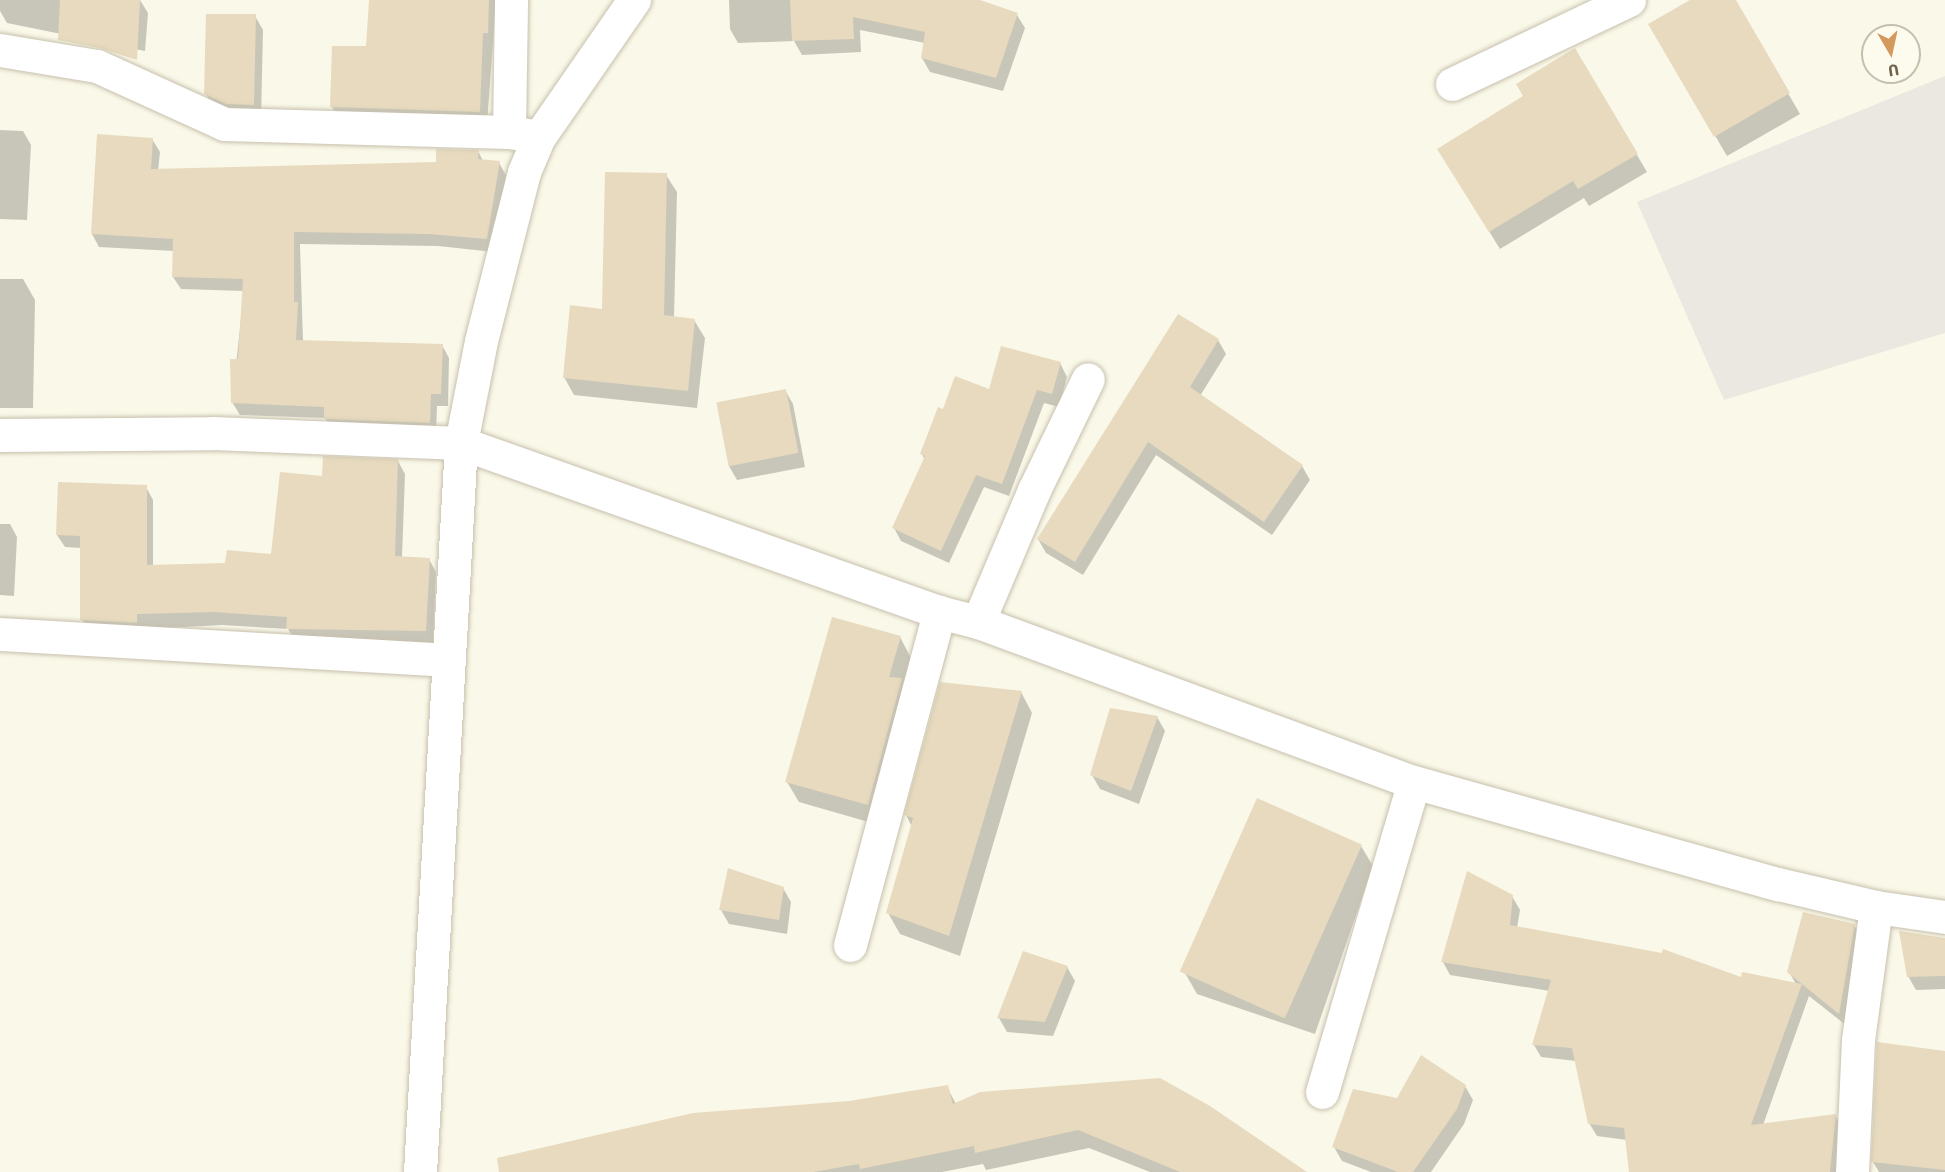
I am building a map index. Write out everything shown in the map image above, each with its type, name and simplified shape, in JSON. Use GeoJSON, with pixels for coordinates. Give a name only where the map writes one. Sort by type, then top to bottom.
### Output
{"type":"FeatureCollection","features":[{"type":"Feature","properties":{"kind":"street"},"geometry":{"type":"LineString","coordinates":[[420,1172],[446,660],[460,443],[503,252],[524,172],[524,134],[511,0]]}},
{"type":"Feature","properties":{"kind":"street"},"geometry":{"type":"LineString","coordinates":[[524,134],[634,0]]}},
{"type":"Feature","properties":{"kind":"street"},"geometry":{"type":"LineString","coordinates":[[1452,84],[1629,0]]}},
{"type":"Feature","properties":{"kind":"street"},"geometry":{"type":"LineString","coordinates":[[0,50],[97,66],[224,124],[524,134]]}},
{"type":"Feature","properties":{"kind":"street"},"geometry":{"type":"LineString","coordinates":[[978,622],[1034,490],[1088,379]]}},
{"type":"Feature","properties":{"kind":"street"},"geometry":{"type":"LineString","coordinates":[[0,435],[213,433],[460,443],[939,612],[978,622],[1414,782],[1591,835],[1876,907],[1945,917]]}},
{"type":"Feature","properties":{"kind":"street"},"geometry":{"type":"LineString","coordinates":[[850,945],[939,612]]}},
{"type":"Feature","properties":{"kind":"street"},"geometry":{"type":"LineString","coordinates":[[0,634],[446,660]]}},
{"type":"Feature","properties":{"kind":"street"},"geometry":{"type":"LineString","coordinates":[[1322,1092],[1414,782]]}},
{"type":"Feature","properties":{"kind":"street"},"geometry":{"type":"LineString","coordinates":[[1852,1172],[1858,1040],[1876,907]]}},
{"type":"Feature","properties":{"kind":"shaded area"},"geometry":{"type":"Polygon","coordinates":[[[1945,76],[1945,333],[1724,400],[1637,202],[1945,76]]]}},
{"type":"Feature","properties":{"kind":"building"},"geometry":{"type":"Polygon","coordinates":[[[60,0],[140,0],[137,60],[100,48],[58,40],[60,0]]]}},
{"type":"Feature","properties":{"kind":"building"},"geometry":{"type":"Polygon","coordinates":[[[369,0],[489,0],[488,33],[483,33],[480,112],[330,107],[332,46],[366,46],[369,0]]]}},
{"type":"Feature","properties":{"kind":"building"},"geometry":{"type":"Polygon","coordinates":[[[790,0],[980,0],[1018,13],[996,78],[921,58],[925,32],[853,17],[854,39],[792,41],[790,0]]]}},
{"type":"Feature","properties":{"kind":"building"},"geometry":{"type":"Polygon","coordinates":[[[1690,0],[1736,0],[1790,93],[1714,137],[1648,24],[1690,0]]]}},
{"type":"Feature","properties":{"kind":"building"},"geometry":{"type":"Polygon","coordinates":[[[206,14],[256,14],[254,105],[226,104],[204,94],[206,14]]]}},
{"type":"Feature","properties":{"kind":"building"},"geometry":{"type":"Polygon","coordinates":[[[1575,48],[1638,154],[1578,189],[1573,181],[1489,232],[1437,149],[1523,96],[1516,84],[1575,48]]]}},
{"type":"Feature","properties":{"kind":"building"},"geometry":{"type":"Polygon","coordinates":[[[97,134],[153,138],[151,169],[436,162],[436,149],[479,150],[478,159],[500,161],[487,239],[428,234],[294,232],[294,302],[298,302],[296,340],[443,344],[441,394],[431,394],[430,423],[324,419],[324,407],[231,403],[230,359],[238,359],[243,279],[172,277],[173,239],[91,234],[97,134]]]}},
{"type":"Feature","properties":{"kind":"building"},"geometry":{"type":"Polygon","coordinates":[[[605,172],[667,173],[664,315],[695,319],[688,391],[563,378],[570,305],[602,309],[605,172]]]}},
{"type":"Feature","properties":{"kind":"building"},"geometry":{"type":"Polygon","coordinates":[[[1178,314],[1219,339],[1190,387],[1303,465],[1264,522],[1148,442],[1075,562],[1037,539],[1178,314]]]}},
{"type":"Feature","properties":{"kind":"building"},"geometry":{"type":"Polygon","coordinates":[[[1001,346],[1061,362],[1052,394],[1037,390],[1002,484],[976,475],[941,551],[892,528],[925,456],[920,454],[938,407],[943,409],[955,376],[989,389],[1001,346]]]}},
{"type":"Feature","properties":{"kind":"building"},"geometry":{"type":"Polygon","coordinates":[[[786,389],[798,453],[729,466],[716,403],[786,389]]]}},
{"type":"Feature","properties":{"kind":"building"},"geometry":{"type":"Polygon","coordinates":[[[323,456],[398,459],[395,556],[430,558],[426,631],[286,629],[287,617],[214,612],[137,614],[137,623],[80,620],[80,536],[56,535],[58,482],[147,485],[147,565],[225,563],[227,550],[271,554],[280,472],[322,476],[323,456]]]}},
{"type":"Feature","properties":{"kind":"building"},"geometry":{"type":"Polygon","coordinates":[[[832,617],[901,636],[889,677],[902,678],[868,805],[785,782],[832,617]]]}},
{"type":"Feature","properties":{"kind":"building"},"geometry":{"type":"Polygon","coordinates":[[[940,682],[1022,691],[949,936],[886,913],[913,818],[904,815],[940,682]]]}},
{"type":"Feature","properties":{"kind":"building"},"geometry":{"type":"Polygon","coordinates":[[[1110,708],[1158,716],[1131,791],[1090,775],[1110,708]]]}},
{"type":"Feature","properties":{"kind":"building"},"geometry":{"type":"Polygon","coordinates":[[[1257,798],[1362,845],[1285,1018],[1180,972],[1257,798]]]}},
{"type":"Feature","properties":{"kind":"building"},"geometry":{"type":"Polygon","coordinates":[[[728,868],[784,887],[779,920],[719,910],[728,868]]]}},
{"type":"Feature","properties":{"kind":"building"},"geometry":{"type":"Polygon","coordinates":[[[1467,871],[1513,895],[1510,925],[1662,953],[1663,949],[1741,977],[1742,972],[1802,984],[1751,1125],[1836,1114],[1830,1172],[1629,1172],[1624,1128],[1588,1124],[1572,1048],[1532,1045],[1551,980],[1441,962],[1467,871]]]}},
{"type":"Feature","properties":{"kind":"building"},"geometry":{"type":"Polygon","coordinates":[[[1803,912],[1855,924],[1839,1014],[1787,972],[1803,912]]]}},
{"type":"Feature","properties":{"kind":"building"},"geometry":{"type":"Polygon","coordinates":[[[1899,931],[1945,938],[1945,976],[1907,977],[1899,931]]]}},
{"type":"Feature","properties":{"kind":"building"},"geometry":{"type":"Polygon","coordinates":[[[1023,951],[1068,966],[1045,1022],[997,1018],[1023,951]]]}},
{"type":"Feature","properties":{"kind":"building"},"geometry":{"type":"Polygon","coordinates":[[[1877,1042],[1945,1051],[1945,1170],[1871,1162],[1877,1042]]]}},
{"type":"Feature","properties":{"kind":"building"},"geometry":{"type":"Polygon","coordinates":[[[1421,1055],[1466,1085],[1457,1109],[1413,1172],[1398,1172],[1332,1147],[1353,1089],[1397,1098],[1421,1055]]]}},
{"type":"Feature","properties":{"kind":"building"},"geometry":{"type":"Polygon","coordinates":[[[1160,1078],[1210,1106],[1307,1172],[1180,1172],[1078,1130],[975,1153],[974,1146],[860,1169],[859,1164],[813,1172],[499,1172],[497,1158],[693,1113],[849,1101],[948,1085],[953,1104],[980,1092],[1160,1078]]]}}]}
